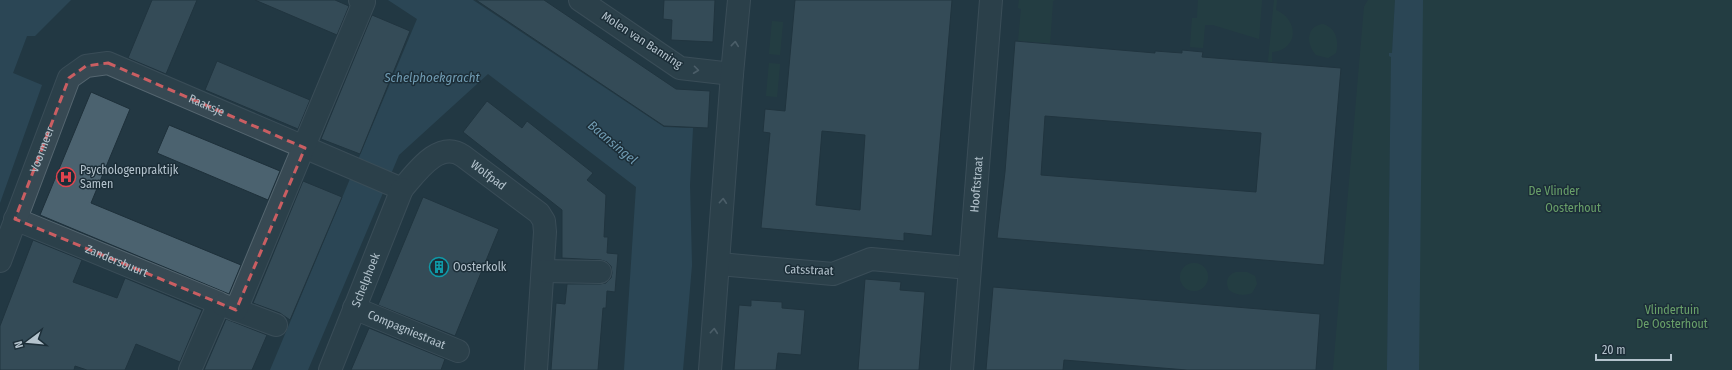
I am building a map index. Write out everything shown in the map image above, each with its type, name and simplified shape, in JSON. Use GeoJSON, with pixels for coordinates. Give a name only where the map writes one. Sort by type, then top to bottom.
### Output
{"type":"FeatureCollection","features":[{"type":"Feature","properties":{"kind":"street","name":"Molen van Banning"},"geometry":{"type":"LineString","coordinates":[[580,0],[680,68],[732,74]]}},
{"type":"Feature","properties":{"kind":"street"},"geometry":{"type":"LineString","coordinates":[[710,370],[739,0]]}},
{"type":"Feature","properties":{"kind":"street","name":"Hooftstraat"},"geometry":{"type":"LineString","coordinates":[[962,370],[991,0]]}},
{"type":"Feature","properties":{"kind":"street"},"geometry":{"type":"LineString","coordinates":[[190,370],[227,307],[305,148],[362,1]]}},
{"type":"Feature","properties":{"kind":"street","name":"Raaksje"},"geometry":{"type":"LineString","coordinates":[[108,63],[396,186]]}},
{"type":"Feature","properties":{"kind":"street","name":"Voormeer"},"geometry":{"type":"LineString","coordinates":[[0,261],[69,78],[86,66],[108,63]]}},
{"type":"Feature","properties":{"kind":"street","name":"Wolfpad"},"geometry":{"type":"LineString","coordinates":[[396,186],[438,154],[445,151],[458,152],[542,216],[546,232],[536,370]]}},
{"type":"Feature","properties":{"kind":"street","name":"Schelphoek"},"geometry":{"type":"LineString","coordinates":[[330,370],[354,308],[396,186]]}},
{"type":"Feature","properties":{"kind":"street","name":"Zandersbuurt"},"geometry":{"type":"LineString","coordinates":[[15,219],[227,307],[276,325]]}},
{"type":"Feature","properties":{"kind":"street","name":"Catsstraat"},"geometry":{"type":"LineString","coordinates":[[719,264],[834,274],[871,259],[969,268]]}},
{"type":"Feature","properties":{"kind":"street"},"geometry":{"type":"LineString","coordinates":[[544,271],[600,272]]}},
{"type":"Feature","properties":{"kind":"street","name":"Compagniestraat"},"geometry":{"type":"LineString","coordinates":[[354,308],[458,352]]}},
{"type":"Feature","properties":{"kind":"highlighted area"},"geometry":{"type":"Polygon","coordinates":[[[108,63],[305,148],[236,310],[15,219],[69,78],[86,66],[108,63]]]}},
{"type":"Feature","properties":{"kind":"green space"},"geometry":{"type":"Polygon","coordinates":[[[1019,0],[1055,0],[1053,1],[1050,44],[1018,42],[1021,9],[1018,8],[1019,0]]]}},
{"type":"Feature","properties":{"kind":"green space"},"geometry":{"type":"Polygon","coordinates":[[[1198,0],[1262,0],[1259,39],[1213,25],[1205,25],[1203,48],[1190,47],[1192,18],[1197,18],[1198,0]]]}},
{"type":"Feature","properties":{"kind":"green space"},"geometry":{"type":"Polygon","coordinates":[[[1274,0],[1277,0],[1276,10],[1289,20],[1293,33],[1288,45],[1281,50],[1272,52],[1272,62],[1268,62],[1274,0]]]}},
{"type":"Feature","properties":{"kind":"green space"},"geometry":{"type":"Polygon","coordinates":[[[1368,0],[1395,0],[1392,53],[1389,53],[1391,57],[1387,370],[1333,370],[1364,7],[1368,0]]]}},
{"type":"Feature","properties":{"kind":"green space","name":"Oosterhout"},"geometry":{"type":"Polygon","coordinates":[[[1422,0],[1732,0],[1732,370],[1409,370],[1422,0]]]}},
{"type":"Feature","properties":{"kind":"green space"},"geometry":{"type":"Polygon","coordinates":[[[772,21],[783,22],[780,55],[769,54],[772,21]]]}},
{"type":"Feature","properties":{"kind":"green space"},"geometry":{"type":"Polygon","coordinates":[[[1323,24],[1334,32],[1337,40],[1336,53],[1328,58],[1316,55],[1310,46],[1309,41],[1309,36],[1313,28],[1317,25],[1323,24]]]}},
{"type":"Feature","properties":{"kind":"green space"},"geometry":{"type":"Polygon","coordinates":[[[769,63],[780,64],[777,97],[766,96],[769,63]]]}},
{"type":"Feature","properties":{"kind":"green space"},"geometry":{"type":"Polygon","coordinates":[[[1194,263],[1200,264],[1204,267],[1207,271],[1207,283],[1204,287],[1200,290],[1194,291],[1188,290],[1184,287],[1181,283],[1180,277],[1181,271],[1184,267],[1188,264],[1194,263]]]}},
{"type":"Feature","properties":{"kind":"green space"},"geometry":{"type":"Polygon","coordinates":[[[1247,272],[1255,276],[1257,284],[1252,293],[1240,294],[1229,290],[1227,284],[1228,279],[1233,273],[1247,272]]]}},
{"type":"Feature","properties":{"kind":"water"},"geometry":{"type":"Polygon","coordinates":[[[0,0],[71,0],[35,36],[27,36],[13,73],[42,85],[0,203],[0,0]]]}},
{"type":"Feature","properties":{"kind":"water"},"geometry":{"type":"Polygon","coordinates":[[[388,0],[473,0],[664,127],[693,128],[690,185],[692,265],[683,370],[624,370],[636,187],[488,74],[399,155],[308,370],[270,370],[417,19],[388,0]]]}},
{"type":"Feature","properties":{"kind":"water"},"geometry":{"type":"Polygon","coordinates":[[[1395,0],[1423,0],[1419,370],[1387,370],[1391,57],[1389,56],[1389,53],[1392,53],[1395,0]]]}},
{"type":"Feature","properties":{"kind":"building"},"geometry":{"type":"Polygon","coordinates":[[[152,0],[197,0],[166,74],[128,58],[152,0]]]}},
{"type":"Feature","properties":{"kind":"building"},"geometry":{"type":"Polygon","coordinates":[[[255,0],[335,0],[349,6],[337,35],[255,0]]]}},
{"type":"Feature","properties":{"kind":"building"},"geometry":{"type":"Polygon","coordinates":[[[476,0],[544,0],[676,89],[710,91],[708,128],[664,126],[476,0]]]}},
{"type":"Feature","properties":{"kind":"building"},"geometry":{"type":"Polygon","coordinates":[[[664,0],[715,0],[713,42],[671,40],[672,20],[663,19],[664,0]]]}},
{"type":"Feature","properties":{"kind":"building"},"geometry":{"type":"Polygon","coordinates":[[[795,0],[952,0],[932,236],[904,233],[904,241],[761,228],[770,133],[763,132],[765,109],[785,111],[795,0]],[[822,131],[816,205],[860,210],[865,135],[822,131]]]}},
{"type":"Feature","properties":{"kind":"building"},"geometry":{"type":"Polygon","coordinates":[[[372,15],[410,31],[360,154],[321,139],[372,15]]]}},
{"type":"Feature","properties":{"kind":"building"},"geometry":{"type":"Polygon","coordinates":[[[1015,41],[1155,53],[1155,51],[1182,53],[1182,50],[1203,52],[1202,57],[1341,68],[1324,265],[997,238],[1005,172],[1015,41]],[[1045,116],[1041,175],[1256,192],[1261,133],[1045,116]]]}},
{"type":"Feature","properties":{"kind":"building"},"geometry":{"type":"Polygon","coordinates":[[[217,61],[310,100],[298,129],[205,90],[217,61]]]}},
{"type":"Feature","properties":{"kind":"building"},"geometry":{"type":"Polygon","coordinates":[[[91,92],[130,109],[91,203],[241,265],[229,294],[40,215],[91,92]]]}},
{"type":"Feature","properties":{"kind":"building"},"geometry":{"type":"Polygon","coordinates":[[[487,101],[522,128],[527,121],[569,154],[593,173],[587,180],[606,195],[604,237],[608,237],[607,253],[618,254],[615,292],[607,291],[606,308],[603,308],[598,370],[551,370],[556,303],[565,304],[567,284],[606,283],[611,278],[611,266],[607,262],[601,260],[562,258],[562,210],[463,132],[487,101]]]}},
{"type":"Feature","properties":{"kind":"building"},"geometry":{"type":"Polygon","coordinates":[[[169,125],[280,171],[268,200],[157,153],[169,125]]]}},
{"type":"Feature","properties":{"kind":"building"},"geometry":{"type":"Polygon","coordinates":[[[303,181],[342,197],[290,320],[280,313],[253,303],[303,181]]]}},
{"type":"Feature","properties":{"kind":"building","name":"Oosterkolk"},"geometry":{"type":"Polygon","coordinates":[[[423,197],[499,229],[455,336],[378,305],[423,197]]]}},
{"type":"Feature","properties":{"kind":"building"},"geometry":{"type":"Polygon","coordinates":[[[33,240],[82,260],[73,282],[117,298],[125,278],[202,310],[180,362],[136,344],[125,370],[87,370],[75,366],[74,370],[0,370],[0,326],[33,240]]]}},
{"type":"Feature","properties":{"kind":"building"},"geometry":{"type":"Polygon","coordinates":[[[865,279],[901,282],[900,290],[925,292],[919,370],[858,370],[865,279]]]}},
{"type":"Feature","properties":{"kind":"building"},"geometry":{"type":"Polygon","coordinates":[[[993,287],[1320,314],[1316,370],[1187,370],[1064,360],[1063,370],[986,370],[993,287]]]}},
{"type":"Feature","properties":{"kind":"building"},"geometry":{"type":"Polygon","coordinates":[[[751,300],[782,302],[782,308],[805,310],[801,355],[778,353],[776,370],[734,370],[739,305],[751,306],[751,300]]]}},
{"type":"Feature","properties":{"kind":"building"},"geometry":{"type":"Polygon","coordinates":[[[226,319],[267,335],[252,370],[204,370],[226,319]]]}},
{"type":"Feature","properties":{"kind":"building"},"geometry":{"type":"Polygon","coordinates":[[[369,328],[445,359],[441,370],[351,370],[369,328]]]}},
{"type":"Feature","properties":{"kind":"place","name":"Psychologenpraktijk Samen"},"geometry":{"type":"Point","coordinates":[66,177]}},
{"type":"Feature","properties":{"kind":"place","name":"Oosterkolk"},"geometry":{"type":"Point","coordinates":[439,267]}},
{"type":"Feature","properties":{"kind":"water label","name":"Schelphoekgracht"},"geometry":{"type":"Point","coordinates":[432,77]}},
{"type":"Feature","properties":{"kind":"water label","name":"Baansingel"},"geometry":{"type":"Point","coordinates":[613,142]}},
{"type":"Feature","properties":{"kind":"park label","name":"De Vlinder"},"geometry":{"type":"Point","coordinates":[1554,191]}},
{"type":"Feature","properties":{"kind":"park label","name":"Vlindertuin De Oosterhout"},"geometry":{"type":"Point","coordinates":[1672,317]}}]}
